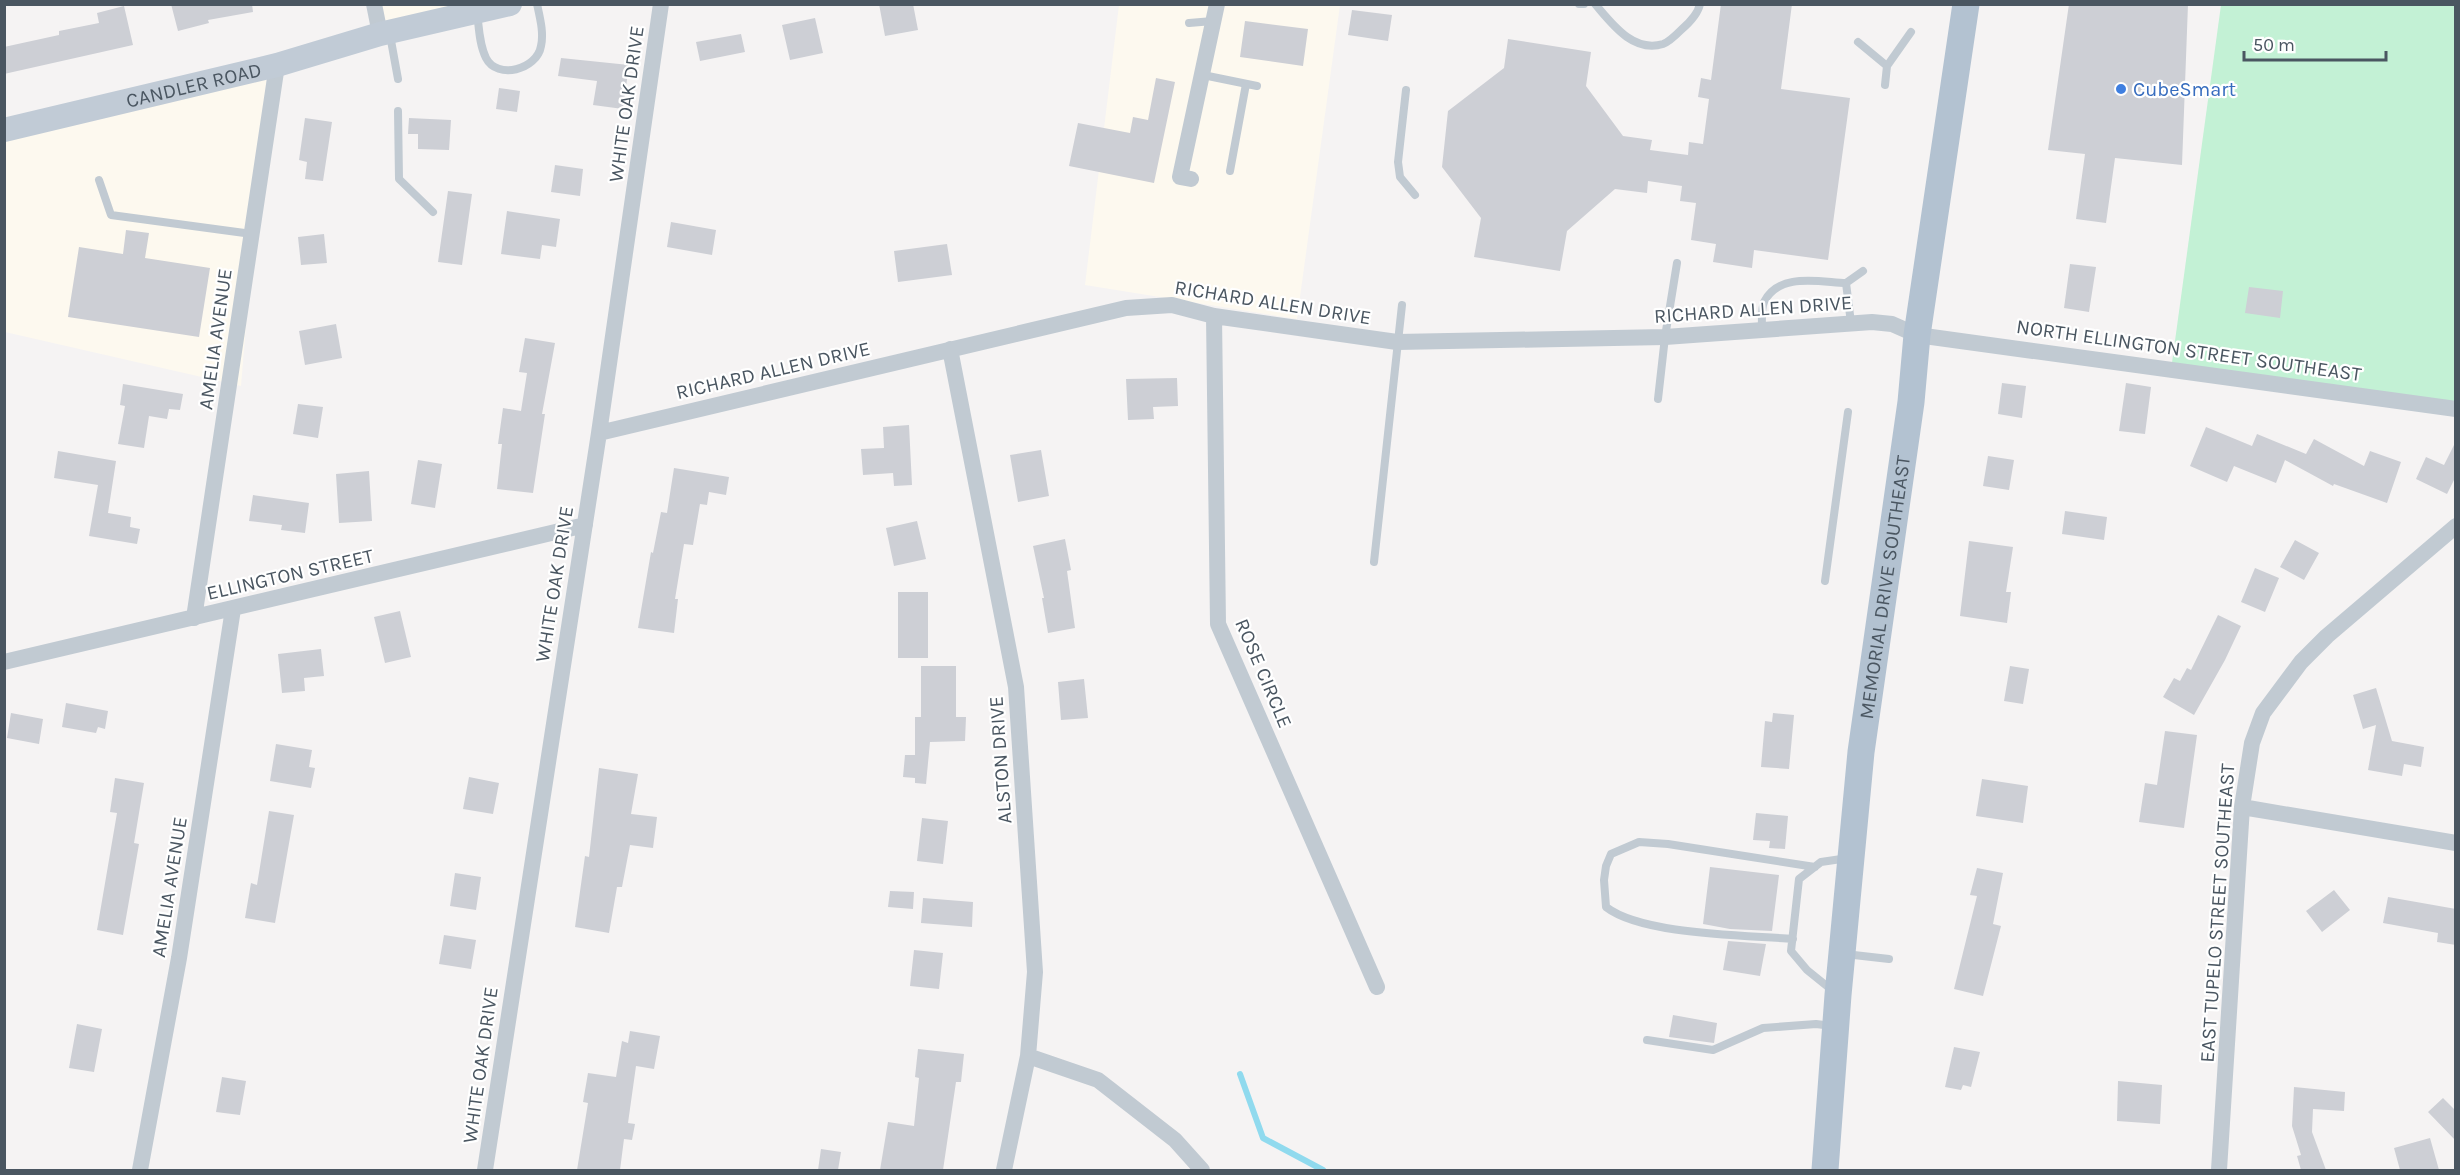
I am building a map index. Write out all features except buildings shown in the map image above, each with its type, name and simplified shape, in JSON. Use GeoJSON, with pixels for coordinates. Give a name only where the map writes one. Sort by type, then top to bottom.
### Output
{"type":"FeatureCollection","features":[{"type":"Feature","properties":{"kind":"main road","name":"CANDLER ROAD"},"geometry":{"type":"LineString","coordinates":[[4,130],[277,65],[385,33],[510,4]]}},
{"type":"Feature","properties":{"kind":"main road","name":"MEMORIAL DRIVE SOUTHEAST"},"geometry":{"type":"LineString","coordinates":[[1825,1170],[1835,1026],[1861,752],[1911,402],[1917,334],[1966,4]]}},
{"type":"Feature","properties":{"kind":"street"},"geometry":{"type":"LineString","coordinates":[[374,4],[385,33]]}},
{"type":"Feature","properties":{"kind":"street","name":"WHITE OAK DRIVE"},"geometry":{"type":"LineString","coordinates":[[486,1170],[599,433],[661,4]]}},
{"type":"Feature","properties":{"kind":"street"},"geometry":{"type":"LineString","coordinates":[[1191,179],[1180,177],[1217,4]]}},
{"type":"Feature","properties":{"kind":"street","name":"AMELIA AVENUE"},"geometry":{"type":"LineString","coordinates":[[194,618],[277,65]]}},
{"type":"Feature","properties":{"kind":"street","name":"RICHARD ALLEN DRIVE"},"geometry":{"type":"LineString","coordinates":[[599,433],[1126,308],[1172,305],[1214,316],[1397,342],[1665,337],[1872,322],[1892,324],[1917,334]]}},
{"type":"Feature","properties":{"kind":"street","name":"ROSE CIRCLE"},"geometry":{"type":"LineString","coordinates":[[1214,316],[1218,624],[1377,987]]}},
{"type":"Feature","properties":{"kind":"street","name":"NORTH ELLINGTON STREET SOUTHEAST"},"geometry":{"type":"LineString","coordinates":[[1917,334],[2456,409]]}},
{"type":"Feature","properties":{"kind":"street","name":"ALSTON DRIVE"},"geometry":{"type":"LineString","coordinates":[[950,349],[1017,687],[1035,972],[1029,1056],[1004,1170]]}},
{"type":"Feature","properties":{"kind":"street","name":"ELLINGTON STREET"},"geometry":{"type":"LineString","coordinates":[[4,662],[585,525]]}},
{"type":"Feature","properties":{"kind":"street","name":"EAST TUPELO STREET SOUTHEAST"},"geometry":{"type":"LineString","coordinates":[[2219,1170],[2242,807],[2252,743],[2264,713],[2280,688],[2327,636],[2456,526]]}},
{"type":"Feature","properties":{"kind":"street","name":"AMELIA AVENUE"},"geometry":{"type":"LineString","coordinates":[[140,1170],[179,957],[233,609]]}},
{"type":"Feature","properties":{"kind":"street"},"geometry":{"type":"LineString","coordinates":[[2242,807],[2456,843]]}},
{"type":"Feature","properties":{"kind":"street"},"geometry":{"type":"LineString","coordinates":[[1029,1056],[1098,1080],[1175,1140],[1202,1170]]}},
{"type":"Feature","properties":{"kind":"lane"},"geometry":{"type":"LineString","coordinates":[[477,12],[482,46],[487,61],[496,67],[512,70],[527,67],[541,48],[542,32],[537,4]]}},
{"type":"Feature","properties":{"kind":"lane"},"geometry":{"type":"LineString","coordinates":[[1579,4],[1584,4]]}},
{"type":"Feature","properties":{"kind":"lane"},"geometry":{"type":"LineString","coordinates":[[1595,4],[1616,29],[1633,42],[1648,46],[1665,44],[1686,26],[1699,9],[1700,4]]}},
{"type":"Feature","properties":{"kind":"lane"},"geometry":{"type":"LineString","coordinates":[[1189,23],[1214,21]]}},
{"type":"Feature","properties":{"kind":"lane"},"geometry":{"type":"LineString","coordinates":[[1885,85],[1887,66],[1911,32]]}},
{"type":"Feature","properties":{"kind":"lane"},"geometry":{"type":"LineString","coordinates":[[385,33],[398,79]]}},
{"type":"Feature","properties":{"kind":"lane"},"geometry":{"type":"LineString","coordinates":[[1858,42],[1887,66]]}},
{"type":"Feature","properties":{"kind":"lane"},"geometry":{"type":"LineString","coordinates":[[1203,75],[1257,86]]}},
{"type":"Feature","properties":{"kind":"lane"},"geometry":{"type":"LineString","coordinates":[[1230,171],[1246,84]]}},
{"type":"Feature","properties":{"kind":"lane"},"geometry":{"type":"LineString","coordinates":[[1406,90],[1398,162],[1400,177],[1414,195]]}},
{"type":"Feature","properties":{"kind":"lane"},"geometry":{"type":"LineString","coordinates":[[398,111],[399,179],[433,212]]}},
{"type":"Feature","properties":{"kind":"lane"},"geometry":{"type":"LineString","coordinates":[[99,180],[111,214],[252,234]]}},
{"type":"Feature","properties":{"kind":"lane"},"geometry":{"type":"LineString","coordinates":[[1658,399],[1677,263]]}},
{"type":"Feature","properties":{"kind":"lane"},"geometry":{"type":"LineString","coordinates":[[1762,330],[1763,303],[1778,285],[1793,281],[1846,283],[1863,272]]}},
{"type":"Feature","properties":{"kind":"lane"},"geometry":{"type":"LineString","coordinates":[[1846,283],[1851,323]]}},
{"type":"Feature","properties":{"kind":"lane"},"geometry":{"type":"LineString","coordinates":[[1374,562],[1402,305]]}},
{"type":"Feature","properties":{"kind":"lane"},"geometry":{"type":"LineString","coordinates":[[1826,581],[1848,412]]}},
{"type":"Feature","properties":{"kind":"lane"},"geometry":{"type":"LineString","coordinates":[[1793,939],[1668,928],[1618,916],[1606,907],[1606,866],[1611,854],[1639,842],[1668,844],[1815,867]]}},
{"type":"Feature","properties":{"kind":"lane"},"geometry":{"type":"LineString","coordinates":[[1838,994],[1807,970],[1791,951],[1799,879],[1821,862],[1851,858]]}},
{"type":"Feature","properties":{"kind":"lane"},"geometry":{"type":"LineString","coordinates":[[1842,953],[1889,960]]}},
{"type":"Feature","properties":{"kind":"lane"},"geometry":{"type":"LineString","coordinates":[[1647,1040],[1713,1050],[1763,1028],[1816,1024],[1835,1026]]}},
{"type":"Feature","properties":{"kind":"shaded area"},"geometry":{"type":"Polygon","coordinates":[[[372,4],[514,5],[380,34],[372,4]]]}},
{"type":"Feature","properties":{"kind":"shaded area"},"geometry":{"type":"Polygon","coordinates":[[[1119,5],[1340,5],[1297,319],[1085,285],[1119,5]]]}},
{"type":"Feature","properties":{"kind":"shaded area"},"geometry":{"type":"Polygon","coordinates":[[[267,70],[241,386],[5,332],[5,126],[267,70]]]}},
{"type":"Feature","properties":{"kind":"green space"},"geometry":{"type":"Polygon","coordinates":[[[2221,5],[2455,5],[2455,409],[2171,370],[2221,5]]]}},
{"type":"Feature","properties":{"kind":"waterway"},"geometry":{"type":"LineString","coordinates":[[1240,1074],[1263,1138],[1323,1170]]}},
{"type":"Feature","properties":{"kind":"place","name":"CubeSmart"},"geometry":{"type":"Point","coordinates":[2121,89]}}]}
